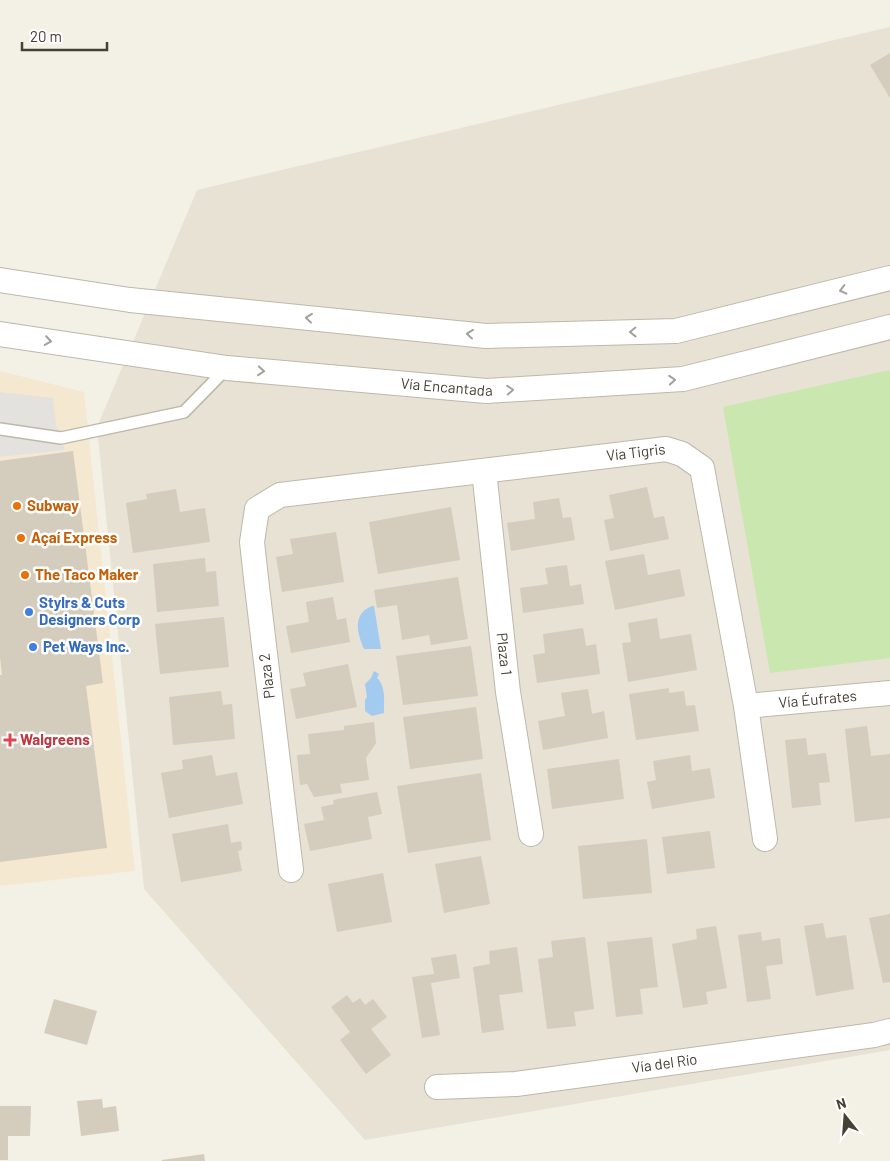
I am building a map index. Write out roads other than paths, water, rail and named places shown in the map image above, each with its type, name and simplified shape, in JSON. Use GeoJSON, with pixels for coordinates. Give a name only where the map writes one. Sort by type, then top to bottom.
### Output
{"type":"FeatureCollection","features":[{"type":"Feature","properties":{"kind":"street"},"geometry":{"type":"LineString","coordinates":[[0,280],[130,300],[486,336],[676,331],[890,278]]}},
{"type":"Feature","properties":{"kind":"street","name":"Vía Encantada"},"geometry":{"type":"LineString","coordinates":[[0,334],[228,368],[486,391],[683,379],[890,327]]}},
{"type":"Feature","properties":{"kind":"street","name":"Vía Tigris"},"geometry":{"type":"LineString","coordinates":[[280,495],[666,449],[682,454],[702,468],[746,706],[766,839]]}},
{"type":"Feature","properties":{"kind":"street","name":"Plaza 1"},"geometry":{"type":"LineString","coordinates":[[484,471],[508,692],[531,834]]}},
{"type":"Feature","properties":{"kind":"street","name":"Plaza 2"},"geometry":{"type":"LineString","coordinates":[[280,495],[257,509],[252,542],[291,870]]}},
{"type":"Feature","properties":{"kind":"street","name":"Vía Éufrates"},"geometry":{"type":"LineString","coordinates":[[746,706],[890,693]]}},
{"type":"Feature","properties":{"kind":"street","name":"Vía del Río"},"geometry":{"type":"LineString","coordinates":[[437,1087],[516,1084],[865,1037],[890,1031]]}},
{"type":"Feature","properties":{"kind":"lane"},"geometry":{"type":"LineString","coordinates":[[0,429],[61,438],[184,412],[228,368]]}},
{"type":"Feature","properties":{"kind":"water"},"geometry":{"type":"Polygon","coordinates":[[[374,606],[381,649],[364,649],[359,637],[358,624],[361,614],[374,606]]]}},
{"type":"Feature","properties":{"kind":"water"},"geometry":{"type":"Polygon","coordinates":[[[374,671],[379,674],[377,678],[383,689],[384,713],[372,716],[365,711],[365,700],[367,697],[365,684],[371,678],[374,671]]]}},
{"type":"Feature","properties":{"kind":"place","name":"Subway"},"geometry":{"type":"Point","coordinates":[17,506]}},
{"type":"Feature","properties":{"kind":"place","name":"Açaí Express"},"geometry":{"type":"Point","coordinates":[21,538]}},
{"type":"Feature","properties":{"kind":"place","name":"The Taco Maker"},"geometry":{"type":"Point","coordinates":[25,575]}},
{"type":"Feature","properties":{"kind":"place","name":"Stylrs & Cuts Designers Corp"},"geometry":{"type":"Point","coordinates":[29,612]}},
{"type":"Feature","properties":{"kind":"place","name":"Pet Ways Inc."},"geometry":{"type":"Point","coordinates":[33,647]}},
{"type":"Feature","properties":{"kind":"place","name":"Walgreens"},"geometry":{"type":"Point","coordinates":[10,740]}}]}
